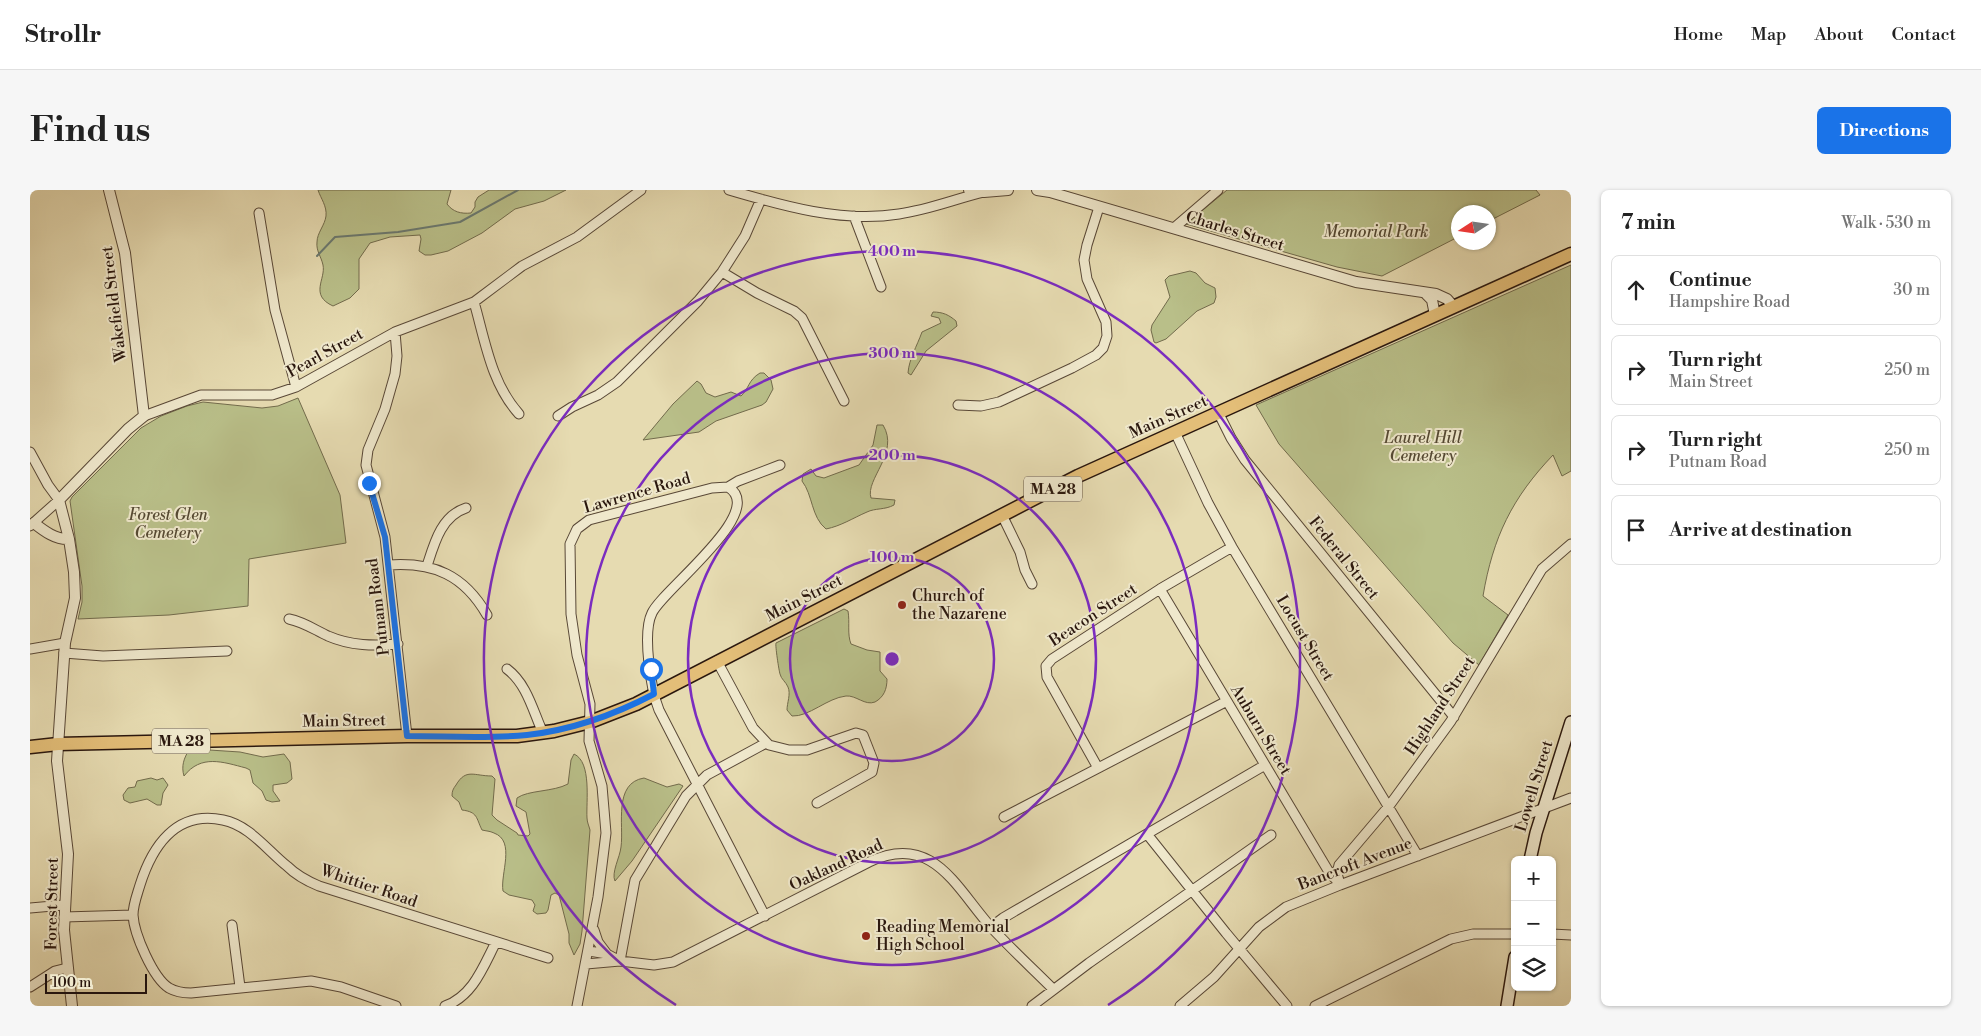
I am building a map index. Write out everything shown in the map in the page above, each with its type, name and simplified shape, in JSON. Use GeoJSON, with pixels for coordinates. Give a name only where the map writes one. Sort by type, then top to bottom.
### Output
{"type":"FeatureCollection","features":[{"type":"Feature","properties":{"kind":"main road","name":"Main Street"},"geometry":{"type":"LineString","coordinates":[[30,747],[58,744],[407,736],[503,737],[543,732],[590,722],[623,710],[1078,476],[1571,254]]}},
{"type":"Feature","properties":{"kind":"main road","name":"Lowell Street"},"geometry":{"type":"LineString","coordinates":[[1531,856],[1543,809],[1571,722]]}},
{"type":"Feature","properties":{"kind":"main road"},"geometry":{"type":"LineString","coordinates":[[1507,1006],[1511,982]]}},
{"type":"Feature","properties":{"kind":"street","name":"Wakefield Street"},"geometry":{"type":"LineString","coordinates":[[109,190],[124,253],[144,416]]}},
{"type":"Feature","properties":{"kind":"street","name":"Pearl Street"},"geometry":{"type":"LineString","coordinates":[[32,524],[59,500],[128,429],[144,416],[201,395],[272,395],[296,387],[395,332],[474,302],[526,264],[577,238],[608,212],[641,190]]}},
{"type":"Feature","properties":{"kind":"street"},"geometry":{"type":"LineString","coordinates":[[729,190],[815,211],[854,216],[905,213],[984,192],[1008,190]]}},
{"type":"Feature","properties":{"kind":"street"},"geometry":{"type":"LineString","coordinates":[[969,190],[984,192]]}},
{"type":"Feature","properties":{"kind":"street","name":"Charles Street"},"geometry":{"type":"LineString","coordinates":[[1037,190],[1064,193],[1098,207],[1349,280],[1447,299],[1454,307]]}},
{"type":"Feature","properties":{"kind":"street"},"geometry":{"type":"LineString","coordinates":[[1174,228],[1218,190]]}},
{"type":"Feature","properties":{"kind":"street"},"geometry":{"type":"LineString","coordinates":[[558,416],[598,395],[617,382],[698,301],[722,272],[745,236],[761,199]]}},
{"type":"Feature","properties":{"kind":"street"},"geometry":{"type":"LineString","coordinates":[[958,405],[976,406],[1000,402],[1072,368],[1096,355],[1103,348],[1107,336],[1106,322],[1087,279],[1084,260],[1098,207]]}},
{"type":"Feature","properties":{"kind":"street"},"geometry":{"type":"LineString","coordinates":[[259,213],[275,310],[296,387]]}},
{"type":"Feature","properties":{"kind":"street"},"geometry":{"type":"LineString","coordinates":[[854,216],[881,287]]}},
{"type":"Feature","properties":{"kind":"street"},"geometry":{"type":"LineString","coordinates":[[722,272],[757,294],[799,315],[807,325],[844,401]]}},
{"type":"Feature","properties":{"kind":"street"},"geometry":{"type":"LineString","coordinates":[[1429,294],[1435,315]]}},
{"type":"Feature","properties":{"kind":"street"},"geometry":{"type":"LineString","coordinates":[[474,302],[498,383],[506,399],[519,414]]}},
{"type":"Feature","properties":{"kind":"street","name":"Putnam Road"},"geometry":{"type":"LineString","coordinates":[[395,332],[397,351],[395,374],[385,409],[369,444],[366,460],[368,478],[383,527],[389,565],[407,736]]}},
{"type":"Feature","properties":{"kind":"street","name":"Federal Street"},"geometry":{"type":"LineString","coordinates":[[1218,412],[1245,460],[1454,717]]}},
{"type":"Feature","properties":{"kind":"street","name":"Locust Street"},"geometry":{"type":"LineString","coordinates":[[1175,432],[1208,503],[1232,547],[1418,856]]}},
{"type":"Feature","properties":{"kind":"street"},"geometry":{"type":"LineString","coordinates":[[30,452],[48,485],[59,500]]}},
{"type":"Feature","properties":{"kind":"street","name":"Lawrence Road"},"geometry":{"type":"LineString","coordinates":[[577,1006],[593,927],[603,863],[606,822],[602,786],[588,741],[590,704],[577,655],[571,621],[569,549],[574,532],[584,523],[608,514],[712,488],[728,487],[738,481],[780,465]]}},
{"type":"Feature","properties":{"kind":"street"},"geometry":{"type":"LineString","coordinates":[[728,487],[733,491],[737,504],[736,513],[730,526],[659,602],[650,616],[648,638],[654,694],[659,710],[765,916]]}},
{"type":"Feature","properties":{"kind":"street","name":"Forest Street"},"geometry":{"type":"LineString","coordinates":[[59,500],[69,539],[76,593],[65,648],[57,767],[68,854],[64,917],[67,968],[72,1006]]}},
{"type":"Feature","properties":{"kind":"street"},"geometry":{"type":"LineString","coordinates":[[427,566],[442,529],[452,516],[466,508]]}},
{"type":"Feature","properties":{"kind":"street"},"geometry":{"type":"LineString","coordinates":[[1002,515],[1020,552],[1032,584]]}},
{"type":"Feature","properties":{"kind":"street"},"geometry":{"type":"LineString","coordinates":[[32,524],[61,539],[69,539]]}},
{"type":"Feature","properties":{"kind":"street","name":"Highland Street"},"geometry":{"type":"LineString","coordinates":[[1340,885],[1339,864],[1389,806],[1454,717],[1545,566],[1571,544]]}},
{"type":"Feature","properties":{"kind":"street","name":"Beacon Street"},"geometry":{"type":"LineString","coordinates":[[1098,768],[1047,677],[1046,668],[1052,659],[1160,589],[1232,547]]}},
{"type":"Feature","properties":{"kind":"street"},"geometry":{"type":"LineString","coordinates":[[389,565],[427,566],[443,572],[463,585],[479,602],[487,615]]}},
{"type":"Feature","properties":{"kind":"street","name":"Auburn Street"},"geometry":{"type":"LineString","coordinates":[[1160,589],[1329,872],[1340,885]]}},
{"type":"Feature","properties":{"kind":"street"},"geometry":{"type":"LineString","coordinates":[[289,619],[302,622],[329,637],[346,642],[368,645],[398,644]]}},
{"type":"Feature","properties":{"kind":"street"},"geometry":{"type":"LineString","coordinates":[[30,649],[65,648],[103,656],[227,651]]}},
{"type":"Feature","properties":{"kind":"street"},"geometry":{"type":"LineString","coordinates":[[718,661],[753,728],[766,743],[782,749],[804,751],[856,733],[863,735],[873,761],[874,769],[868,776],[817,803]]}},
{"type":"Feature","properties":{"kind":"street"},"geometry":{"type":"LineString","coordinates":[[507,669],[522,686],[543,732]]}},
{"type":"Feature","properties":{"kind":"street"},"geometry":{"type":"LineString","coordinates":[[1004,817],[1227,701]]}},
{"type":"Feature","properties":{"kind":"street"},"geometry":{"type":"LineString","coordinates":[[620,961],[630,897],[637,874],[686,796],[696,784],[712,772],[766,743]]}},
{"type":"Feature","properties":{"kind":"street"},"geometry":{"type":"LineString","coordinates":[[991,927],[1265,765]]}},
{"type":"Feature","properties":{"kind":"street","name":"Bancroft Avenue"},"geometry":{"type":"LineString","coordinates":[[1180,1006],[1214,977],[1259,927],[1279,911],[1306,898],[1571,798]]}},
{"type":"Feature","properties":{"kind":"street","name":"Whittier Road"},"geometry":{"type":"LineString","coordinates":[[133,915],[135,902],[147,865],[161,841],[170,833],[186,824],[203,819],[215,819],[230,822],[243,828],[288,867],[307,880],[343,894],[548,958]]}},
{"type":"Feature","properties":{"kind":"street"},"geometry":{"type":"LineString","coordinates":[[1147,834],[1288,1006]]}},
{"type":"Feature","properties":{"kind":"street"},"geometry":{"type":"LineString","coordinates":[[1032,1006],[1053,989],[1271,835]]}},
{"type":"Feature","properties":{"kind":"street","name":"Oakland Road"},"geometry":{"type":"LineString","coordinates":[[586,964],[620,961],[649,965],[669,964],[877,858],[904,853],[921,856],[941,867],[991,927],[1053,989]]}},
{"type":"Feature","properties":{"kind":"street"},"geometry":{"type":"LineString","coordinates":[[30,908],[64,905]]}},
{"type":"Feature","properties":{"kind":"street"},"geometry":{"type":"LineString","coordinates":[[64,917],[133,915],[138,937],[153,970],[158,978],[176,991],[191,993],[294,981],[316,981],[342,987],[396,1006]]}},
{"type":"Feature","properties":{"kind":"street"},"geometry":{"type":"LineString","coordinates":[[232,924],[240,987]]}},
{"type":"Feature","properties":{"kind":"street"},"geometry":{"type":"LineString","coordinates":[[593,927],[598,942],[607,954]]}},
{"type":"Feature","properties":{"kind":"street"},"geometry":{"type":"LineString","coordinates":[[1314,1006],[1451,939],[1473,934],[1511,934]]}},
{"type":"Feature","properties":{"kind":"street"},"geometry":{"type":"LineString","coordinates":[[1556,934],[1571,935]]}},
{"type":"Feature","properties":{"kind":"street"},"geometry":{"type":"LineString","coordinates":[[445,1006],[458,1000],[468,991],[496,942]]}},
{"type":"Feature","properties":{"kind":"street","name":"Oakland Road"},"geometry":{"type":"LineString","coordinates":[[589,952],[607,954],[620,961]]}},
{"type":"Feature","properties":{"kind":"street"},"geometry":{"type":"LineString","coordinates":[[30,987],[55,971],[67,968]]}},
{"type":"Feature","properties":{"kind":"green space"},"geometry":{"type":"Polygon","coordinates":[[[318,190],[451,190],[447,204],[449,207],[461,213],[471,213],[478,197],[489,190],[566,190],[544,201],[515,209],[482,233],[448,251],[425,255],[419,251],[420,235],[390,237],[370,243],[359,259],[359,289],[350,298],[333,306],[326,302],[320,292],[323,265],[317,242],[326,212],[318,190]]]}},
{"type":"Feature","properties":{"kind":"green space","name":"Memorial Park"},"geometry":{"type":"Polygon","coordinates":[[[1227,190],[1536,190],[1540,195],[1496,217],[1496,205],[1451,205],[1451,241],[1382,276],[1337,267],[1186,224],[1227,190]]]}},
{"type":"Feature","properties":{"kind":"green space","name":"Laurel Hill Cemetery"},"geometry":{"type":"Polygon","coordinates":[[[1571,265],[1571,471],[1562,476],[1553,455],[1526,487],[1506,520],[1492,555],[1483,596],[1508,615],[1479,665],[1453,643],[1279,444],[1256,405],[1571,265]]]}},
{"type":"Feature","properties":{"kind":"green space"},"geometry":{"type":"Polygon","coordinates":[[[1190,271],[1196,273],[1205,283],[1215,288],[1216,297],[1214,303],[1197,311],[1166,339],[1156,343],[1154,342],[1151,330],[1152,325],[1170,297],[1165,280],[1169,276],[1190,271]]]}},
{"type":"Feature","properties":{"kind":"green space"},"geometry":{"type":"Polygon","coordinates":[[[933,312],[948,316],[956,321],[957,326],[926,351],[911,375],[908,373],[910,363],[922,332],[941,323],[939,318],[931,316],[933,312]]]}},
{"type":"Feature","properties":{"kind":"green space"},"geometry":{"type":"Polygon","coordinates":[[[760,373],[764,373],[771,380],[773,389],[766,402],[762,405],[716,421],[699,432],[643,440],[673,404],[697,381],[706,393],[715,397],[731,392],[741,396],[753,379],[760,373]]]}},
{"type":"Feature","properties":{"kind":"green space","name":"Forest Glen Cemetery"},"geometry":{"type":"Polygon","coordinates":[[[298,398],[340,495],[346,543],[249,559],[248,606],[169,615],[78,619],[82,602],[82,586],[70,501],[72,497],[141,428],[161,416],[203,402],[262,408],[278,406],[298,398]]]}},
{"type":"Feature","properties":{"kind":"green space"},"geometry":{"type":"Polygon","coordinates":[[[877,425],[883,425],[887,435],[887,446],[870,491],[871,498],[895,500],[894,505],[870,511],[826,529],[817,518],[802,481],[803,474],[811,469],[816,476],[824,478],[859,465],[873,445],[877,425]]]}},
{"type":"Feature","properties":{"kind":"green space"},"geometry":{"type":"Polygon","coordinates":[[[844,609],[848,611],[851,644],[867,650],[880,652],[880,671],[887,679],[884,692],[881,698],[875,702],[868,703],[850,696],[839,697],[805,714],[792,716],[787,710],[789,690],[780,674],[776,643],[844,609]]]}},
{"type":"Feature","properties":{"kind":"green space"},"geometry":{"type":"Polygon","coordinates":[[[189,750],[240,752],[263,757],[284,754],[290,762],[292,779],[287,783],[273,785],[273,791],[280,801],[272,802],[266,800],[262,791],[253,783],[250,770],[246,768],[221,762],[205,762],[191,769],[184,776],[184,759],[189,750]]]}},
{"type":"Feature","properties":{"kind":"green space"},"geometry":{"type":"Polygon","coordinates":[[[574,754],[580,758],[586,774],[587,819],[590,830],[582,931],[580,944],[574,955],[569,943],[569,934],[559,895],[555,893],[551,895],[546,913],[537,914],[533,911],[535,905],[532,900],[509,895],[503,891],[506,850],[501,837],[490,831],[482,830],[476,816],[471,812],[462,810],[459,802],[452,796],[452,791],[463,776],[471,774],[492,776],[495,779],[492,815],[518,835],[528,836],[530,834],[526,812],[516,806],[517,798],[522,795],[562,787],[568,784],[571,760],[574,754]]]}},
{"type":"Feature","properties":{"kind":"green space"},"geometry":{"type":"Polygon","coordinates":[[[151,778],[157,780],[163,778],[168,785],[163,793],[161,805],[157,805],[147,799],[130,803],[124,800],[123,795],[128,788],[135,787],[137,781],[151,778]]]}},
{"type":"Feature","properties":{"kind":"green space"},"geometry":{"type":"Polygon","coordinates":[[[644,778],[667,787],[679,784],[683,786],[632,861],[615,881],[615,869],[621,847],[624,796],[634,781],[644,778]]]}},
{"type":"Feature","properties":{"kind":"waterway"},"geometry":{"type":"LineString","coordinates":[[317,256],[335,237],[398,232],[460,222],[518,190]]}},
{"type":"Feature","properties":{"kind":"place","name":"Church of the Nazarene"},"geometry":{"type":"Point","coordinates":[902,605]}},
{"type":"Feature","properties":{"kind":"place","name":"Reading Memorial High School"},"geometry":{"type":"Point","coordinates":[866,936]}},
{"type":"Feature","properties":{"kind":"route"},"geometry":{"type":"LineString","coordinates":[[369,483],[378,507],[385,537],[407,736],[503,737],[554,731],[590,722],[623,710],[654,694],[651,669]]}}]}
